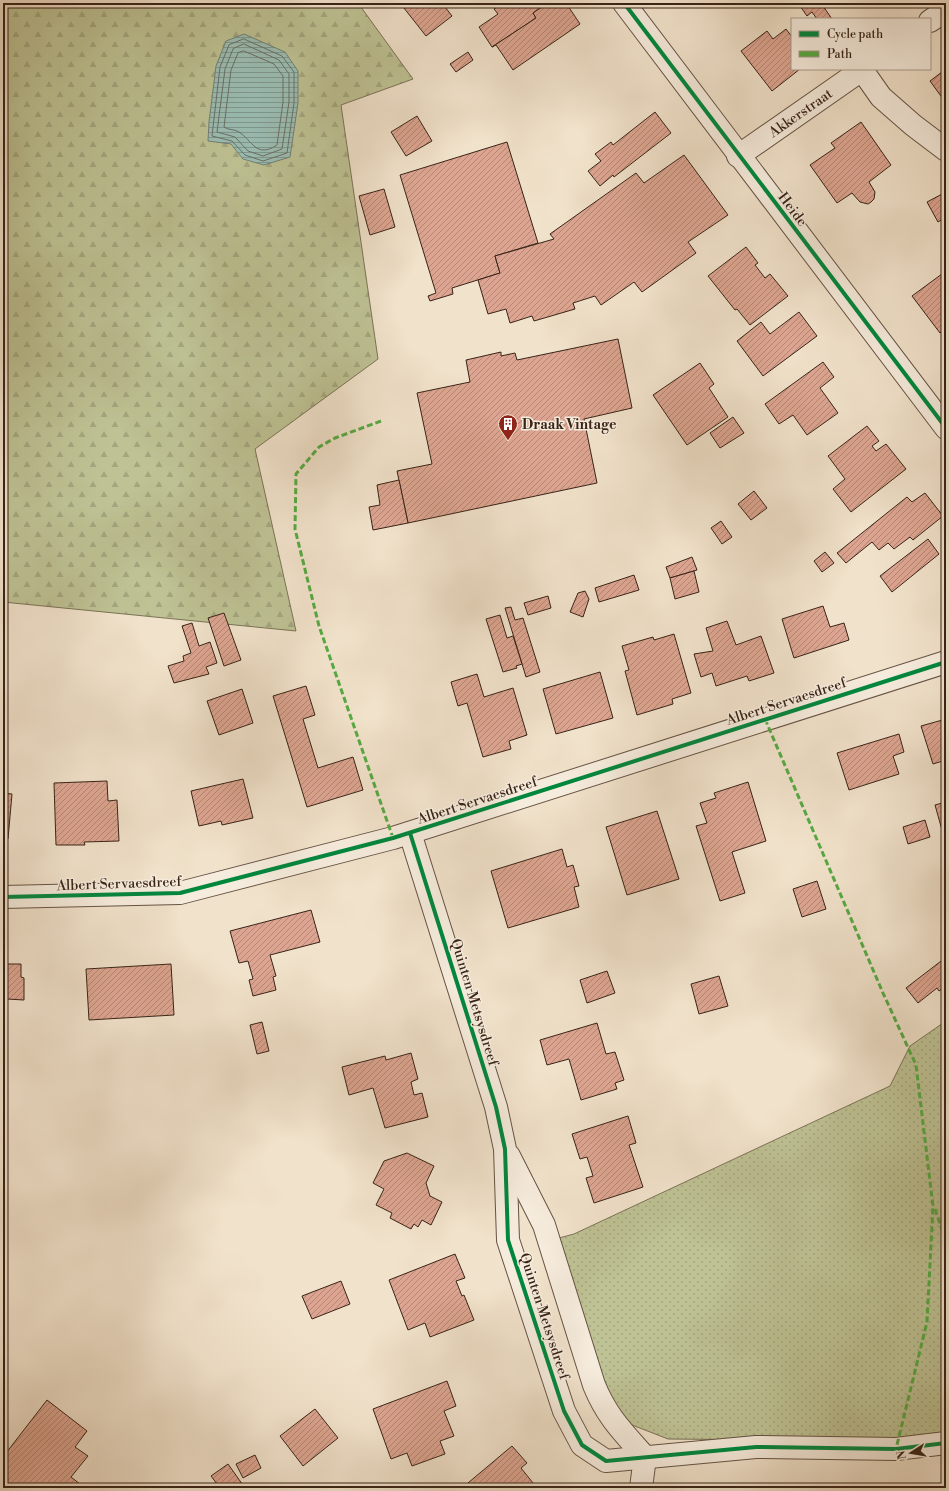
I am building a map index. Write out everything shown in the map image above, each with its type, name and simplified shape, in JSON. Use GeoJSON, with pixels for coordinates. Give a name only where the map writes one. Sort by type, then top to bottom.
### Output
{"type":"FeatureCollection","features":[{"type":"Feature","properties":{"kind":"street","name":"Heide"},"geometry":{"type":"LineString","coordinates":[[624,3],[738,156],[946,428]]}},
{"type":"Feature","properties":{"kind":"street"},"geometry":{"type":"LineString","coordinates":[[931,20],[946,10]]}},
{"type":"Feature","properties":{"kind":"street","name":"Akkerstraat"},"geometry":{"type":"LineString","coordinates":[[738,156],[861,70]]}},
{"type":"Feature","properties":{"kind":"street"},"geometry":{"type":"LineString","coordinates":[[863,70],[881,96],[913,125],[946,150]]}},
{"type":"Feature","properties":{"kind":"street","name":"Albert Servaesdreef"},"geometry":{"type":"LineString","coordinates":[[3,897],[180,893],[410,833],[946,662]]}},
{"type":"Feature","properties":{"kind":"street","name":"Quinten Metsysdreef"},"geometry":{"type":"LineString","coordinates":[[410,833],[496,1107],[506,1149],[508,1240],[564,1411],[582,1445],[606,1461],[756,1447],[896,1449],[946,1443]]}},
{"type":"Feature","properties":{"kind":"street","name":"Quinten Metsysdreef"},"geometry":{"type":"LineString","coordinates":[[506,1149],[544,1225],[600,1401],[610,1418],[645,1457]]}},
{"type":"Feature","properties":{"kind":"street"},"geometry":{"type":"LineString","coordinates":[[641,1488],[645,1457]]}},
{"type":"Feature","properties":{"kind":"green space"},"geometry":{"type":"Polygon","coordinates":[[[3,3],[358,3],[413,79],[341,105],[378,359],[255,449],[296,631],[3,602],[3,3]]]}},
{"type":"Feature","properties":{"kind":"green space"},"geometry":{"type":"Polygon","coordinates":[[[946,1021],[946,1435],[897,1441],[668,1439],[627,1423],[605,1390],[555,1239],[574,1234],[890,1086],[910,1046],[946,1021]]]}},
{"type":"Feature","properties":{"kind":"water"},"geometry":{"type":"Polygon","coordinates":[[[244,34],[285,52],[298,71],[298,103],[290,157],[264,165],[243,159],[231,144],[208,141],[216,66],[226,41],[244,34]]]}},
{"type":"Feature","properties":{"kind":"building"},"geometry":{"type":"Polygon","coordinates":[[[400,3],[442,3],[452,16],[426,36],[400,3]]]}},
{"type":"Feature","properties":{"kind":"building"},"geometry":{"type":"Polygon","coordinates":[[[503,3],[548,3],[533,13],[536,18],[492,47],[479,27],[498,14],[494,9],[503,3]]]}},
{"type":"Feature","properties":{"kind":"building"},"geometry":{"type":"Polygon","coordinates":[[[548,3],[566,3],[580,24],[513,70],[496,45],[492,47],[536,18],[533,13],[548,3]]]}},
{"type":"Feature","properties":{"kind":"building"},"geometry":{"type":"Polygon","coordinates":[[[798,3],[821,3],[831,18],[816,18],[812,12],[807,16],[798,3]]]}},
{"type":"Feature","properties":{"kind":"building"},"geometry":{"type":"Polygon","coordinates":[[[786,29],[791,36],[791,70],[799,70],[772,91],[741,51],[767,31],[773,39],[786,29]]]}},
{"type":"Feature","properties":{"kind":"building"},"geometry":{"type":"Polygon","coordinates":[[[468,52],[473,60],[456,72],[450,64],[468,52]]]}},
{"type":"Feature","properties":{"kind":"building"},"geometry":{"type":"Polygon","coordinates":[[[946,69],[946,103],[930,81],[946,69]]]}},
{"type":"Feature","properties":{"kind":"building"},"geometry":{"type":"Polygon","coordinates":[[[655,112],[671,133],[600,186],[588,171],[601,161],[595,154],[611,142],[613,145],[655,112]]]}},
{"type":"Feature","properties":{"kind":"building"},"geometry":{"type":"Polygon","coordinates":[[[417,116],[432,141],[406,156],[391,132],[417,116]]]}},
{"type":"Feature","properties":{"kind":"building"},"geometry":{"type":"Polygon","coordinates":[[[861,122],[891,165],[869,182],[875,192],[874,199],[871,202],[868,204],[860,202],[852,193],[837,203],[810,165],[835,148],[831,143],[861,122]]]}},
{"type":"Feature","properties":{"kind":"building"},"geometry":{"type":"Polygon","coordinates":[[[507,142],[538,243],[495,256],[500,273],[452,288],[453,294],[430,301],[428,296],[436,293],[400,175],[507,142]]]}},
{"type":"Feature","properties":{"kind":"building"},"geometry":{"type":"Polygon","coordinates":[[[684,155],[728,215],[688,242],[696,253],[642,292],[634,282],[601,305],[595,296],[573,303],[575,309],[534,321],[532,316],[510,323],[506,309],[488,314],[478,280],[500,273],[495,256],[554,239],[550,234],[636,173],[644,183],[684,155]]]}},
{"type":"Feature","properties":{"kind":"building"},"geometry":{"type":"Polygon","coordinates":[[[384,189],[395,227],[370,235],[359,196],[384,189]]]}},
{"type":"Feature","properties":{"kind":"building"},"geometry":{"type":"Polygon","coordinates":[[[946,192],[946,217],[938,222],[927,202],[946,192]]]}},
{"type":"Feature","properties":{"kind":"building"},"geometry":{"type":"Polygon","coordinates":[[[746,247],[758,263],[755,265],[765,278],[770,274],[788,296],[750,325],[737,309],[735,310],[708,276],[746,247]]]}},
{"type":"Feature","properties":{"kind":"building"},"geometry":{"type":"Polygon","coordinates":[[[946,271],[946,329],[940,333],[912,296],[946,271]]]}},
{"type":"Feature","properties":{"kind":"building"},"geometry":{"type":"Polygon","coordinates":[[[799,312],[817,336],[763,376],[737,341],[761,322],[770,334],[799,312]]]}},
{"type":"Feature","properties":{"kind":"building","name":"Draak Vintage"},"geometry":{"type":"Polygon","coordinates":[[[618,339],[632,408],[584,419],[597,483],[408,523],[397,471],[432,464],[417,393],[470,382],[466,360],[501,352],[501,356],[515,353],[517,360],[618,339]]]}},
{"type":"Feature","properties":{"kind":"building"},"geometry":{"type":"Polygon","coordinates":[[[823,362],[834,377],[820,388],[838,413],[807,435],[793,415],[779,424],[765,404],[823,362]]]}},
{"type":"Feature","properties":{"kind":"building"},"geometry":{"type":"Polygon","coordinates":[[[700,363],[714,384],[709,388],[728,417],[687,445],[653,395],[700,363]]]}},
{"type":"Feature","properties":{"kind":"building"},"geometry":{"type":"Polygon","coordinates":[[[733,417],[744,433],[720,448],[710,433],[733,417]]]}},
{"type":"Feature","properties":{"kind":"building"},"geometry":{"type":"Polygon","coordinates":[[[867,426],[879,441],[872,446],[876,451],[886,444],[906,469],[851,512],[833,489],[845,479],[828,456],[867,426]]]}},
{"type":"Feature","properties":{"kind":"building"},"geometry":{"type":"Polygon","coordinates":[[[399,480],[408,523],[373,530],[369,507],[380,505],[377,485],[399,480]]]}},
{"type":"Feature","properties":{"kind":"building"},"geometry":{"type":"Polygon","coordinates":[[[754,491],[767,508],[751,520],[738,504],[754,491]]]}},
{"type":"Feature","properties":{"kind":"building"},"geometry":{"type":"Polygon","coordinates":[[[925,493],[943,516],[913,540],[910,537],[894,549],[888,543],[879,550],[872,542],[846,563],[837,553],[907,497],[912,502],[925,493]]]}},
{"type":"Feature","properties":{"kind":"building"},"geometry":{"type":"Polygon","coordinates":[[[721,521],[732,537],[722,544],[711,528],[721,521]]]}},
{"type":"Feature","properties":{"kind":"building"},"geometry":{"type":"Polygon","coordinates":[[[928,539],[939,554],[892,592],[880,576],[928,539]]]}},
{"type":"Feature","properties":{"kind":"building"},"geometry":{"type":"Polygon","coordinates":[[[825,552],[834,563],[822,572],[814,561],[825,552]]]}},
{"type":"Feature","properties":{"kind":"building"},"geometry":{"type":"Polygon","coordinates":[[[692,557],[697,570],[670,578],[666,567],[692,557]]]}},
{"type":"Feature","properties":{"kind":"building"},"geometry":{"type":"Polygon","coordinates":[[[694,571],[699,592],[675,599],[670,578],[694,571]]]}},
{"type":"Feature","properties":{"kind":"building"},"geometry":{"type":"Polygon","coordinates":[[[634,575],[639,590],[599,602],[595,588],[634,575]]]}},
{"type":"Feature","properties":{"kind":"building"},"geometry":{"type":"Polygon","coordinates":[[[585,591],[589,599],[583,617],[570,612],[578,593],[585,591]]]}},
{"type":"Feature","properties":{"kind":"building"},"geometry":{"type":"Polygon","coordinates":[[[548,596],[551,608],[528,615],[524,603],[548,596]]]}},
{"type":"Feature","properties":{"kind":"building"},"geometry":{"type":"Polygon","coordinates":[[[823,606],[830,627],[844,623],[849,640],[794,658],[782,619],[823,606]]]}},
{"type":"Feature","properties":{"kind":"building"},"geometry":{"type":"Polygon","coordinates":[[[511,607],[515,620],[523,618],[540,672],[526,677],[505,608],[511,607]]]}},
{"type":"Feature","properties":{"kind":"building"},"geometry":{"type":"Polygon","coordinates":[[[224,613],[241,660],[224,666],[208,618],[224,613]]]}},
{"type":"Feature","properties":{"kind":"building"},"geometry":{"type":"Polygon","coordinates":[[[500,615],[507,638],[513,636],[522,664],[516,666],[517,668],[503,672],[486,619],[500,615]]]}},
{"type":"Feature","properties":{"kind":"building"},"geometry":{"type":"Polygon","coordinates":[[[727,621],[736,645],[761,636],[774,673],[749,681],[747,676],[716,686],[712,673],[701,677],[694,654],[713,651],[706,628],[727,621]]]}},
{"type":"Feature","properties":{"kind":"building"},"geometry":{"type":"Polygon","coordinates":[[[192,623],[199,646],[210,642],[217,663],[206,667],[209,674],[174,683],[168,666],[184,661],[183,656],[191,653],[182,626],[192,623]]]}},
{"type":"Feature","properties":{"kind":"building"},"geometry":{"type":"Polygon","coordinates":[[[674,634],[691,693],[672,699],[673,704],[637,715],[625,671],[629,670],[622,646],[653,637],[654,640],[674,634]]]}},
{"type":"Feature","properties":{"kind":"building"},"geometry":{"type":"Polygon","coordinates":[[[600,672],[613,718],[556,734],[543,689],[600,672]]]}},
{"type":"Feature","properties":{"kind":"building"},"geometry":{"type":"Polygon","coordinates":[[[477,674],[484,697],[513,688],[527,735],[509,741],[511,749],[483,757],[467,703],[458,706],[451,682],[477,674]]]}},
{"type":"Feature","properties":{"kind":"building"},"geometry":{"type":"Polygon","coordinates":[[[306,686],[315,715],[303,719],[318,768],[353,757],[363,790],[307,807],[273,696],[306,686]]]}},
{"type":"Feature","properties":{"kind":"building"},"geometry":{"type":"Polygon","coordinates":[[[242,689],[253,723],[219,735],[207,701],[242,689]]]}},
{"type":"Feature","properties":{"kind":"building"},"geometry":{"type":"Polygon","coordinates":[[[946,719],[946,760],[933,764],[921,726],[946,719]]]}},
{"type":"Feature","properties":{"kind":"building"},"geometry":{"type":"Polygon","coordinates":[[[899,734],[904,752],[893,756],[899,774],[849,790],[837,753],[899,734]]]}},
{"type":"Feature","properties":{"kind":"building"},"geometry":{"type":"Polygon","coordinates":[[[243,779],[253,818],[222,825],[221,821],[199,826],[191,791],[243,779]]]}},
{"type":"Feature","properties":{"kind":"building"},"geometry":{"type":"Polygon","coordinates":[[[107,781],[108,801],[117,800],[119,841],[84,842],[85,845],[56,845],[54,783],[107,781]]]}},
{"type":"Feature","properties":{"kind":"building"},"geometry":{"type":"Polygon","coordinates":[[[748,782],[766,841],[732,852],[745,893],[720,901],[696,826],[707,823],[700,803],[716,798],[714,793],[748,782]]]}},
{"type":"Feature","properties":{"kind":"building"},"geometry":{"type":"Polygon","coordinates":[[[3,793],[12,794],[8,839],[3,839],[3,793]]]}},
{"type":"Feature","properties":{"kind":"building"},"geometry":{"type":"Polygon","coordinates":[[[946,802],[946,829],[942,830],[935,805],[946,802]]]}},
{"type":"Feature","properties":{"kind":"building"},"geometry":{"type":"Polygon","coordinates":[[[657,811],[679,879],[627,895],[606,827],[657,811]]]}},
{"type":"Feature","properties":{"kind":"building"},"geometry":{"type":"Polygon","coordinates":[[[925,820],[930,837],[908,844],[903,827],[925,820]]]}},
{"type":"Feature","properties":{"kind":"building"},"geometry":{"type":"Polygon","coordinates":[[[562,849],[567,867],[573,865],[579,886],[574,887],[579,907],[508,928],[491,871],[562,849]]]}},
{"type":"Feature","properties":{"kind":"building"},"geometry":{"type":"Polygon","coordinates":[[[817,881],[826,909],[802,917],[793,889],[817,881]]]}},
{"type":"Feature","properties":{"kind":"building"},"geometry":{"type":"Polygon","coordinates":[[[311,910],[320,942],[270,955],[276,976],[273,977],[276,990],[253,996],[249,980],[253,979],[248,961],[239,963],[230,931],[311,910]]]}},
{"type":"Feature","properties":{"kind":"building"},"geometry":{"type":"Polygon","coordinates":[[[945,958],[946,986],[939,991],[937,988],[918,1003],[906,988],[945,958]]]}},
{"type":"Feature","properties":{"kind":"building"},"geometry":{"type":"Polygon","coordinates":[[[5,964],[21,964],[21,977],[24,978],[24,1000],[7,999],[3,1004],[3,967],[5,967],[5,964]]]}},
{"type":"Feature","properties":{"kind":"building"},"geometry":{"type":"Polygon","coordinates":[[[171,964],[174,1015],[89,1020],[86,969],[171,964]]]}},
{"type":"Feature","properties":{"kind":"building"},"geometry":{"type":"Polygon","coordinates":[[[607,971],[615,993],[587,1003],[580,980],[607,971]]]}},
{"type":"Feature","properties":{"kind":"building"},"geometry":{"type":"Polygon","coordinates":[[[719,976],[728,1006],[699,1014],[691,984],[719,976]]]}},
{"type":"Feature","properties":{"kind":"building"},"geometry":{"type":"Polygon","coordinates":[[[262,1022],[269,1051],[257,1054],[250,1025],[262,1022]]]}},
{"type":"Feature","properties":{"kind":"building"},"geometry":{"type":"Polygon","coordinates":[[[597,1023],[606,1054],[615,1052],[624,1080],[615,1083],[617,1089],[581,1100],[569,1059],[547,1065],[540,1040],[597,1023]]]}},
{"type":"Feature","properties":{"kind":"building"},"geometry":{"type":"Polygon","coordinates":[[[411,1053],[418,1079],[411,1082],[414,1095],[422,1093],[428,1117],[385,1128],[373,1088],[349,1095],[342,1067],[385,1056],[386,1060],[411,1053]]]}},
{"type":"Feature","properties":{"kind":"building"},"geometry":{"type":"Polygon","coordinates":[[[628,1116],[636,1143],[629,1145],[643,1187],[594,1203],[586,1178],[593,1176],[587,1157],[580,1159],[572,1134],[628,1116]]]}},
{"type":"Feature","properties":{"kind":"building"},"geometry":{"type":"Polygon","coordinates":[[[407,1153],[434,1166],[426,1183],[430,1196],[442,1202],[431,1225],[422,1220],[418,1227],[414,1224],[411,1229],[390,1218],[392,1213],[376,1205],[384,1189],[373,1183],[384,1161],[407,1153]]]}},
{"type":"Feature","properties":{"kind":"building"},"geometry":{"type":"Polygon","coordinates":[[[455,1254],[465,1278],[456,1281],[462,1296],[464,1295],[474,1320],[430,1337],[425,1323],[408,1330],[389,1280],[455,1254]]]}},
{"type":"Feature","properties":{"kind":"building"},"geometry":{"type":"Polygon","coordinates":[[[341,1281],[350,1304],[312,1319],[302,1296],[341,1281]]]}},
{"type":"Feature","properties":{"kind":"building"},"geometry":{"type":"Polygon","coordinates":[[[447,1381],[456,1406],[444,1411],[454,1436],[440,1441],[445,1454],[412,1466],[407,1453],[391,1459],[373,1409],[447,1381]]]}},
{"type":"Feature","properties":{"kind":"building"},"geometry":{"type":"Polygon","coordinates":[[[47,1400],[87,1431],[75,1447],[88,1456],[71,1477],[85,1488],[3,1488],[3,1457],[47,1400]]]}},
{"type":"Feature","properties":{"kind":"building"},"geometry":{"type":"Polygon","coordinates":[[[315,1409],[338,1438],[303,1466],[280,1436],[315,1409]]]}},
{"type":"Feature","properties":{"kind":"building"},"geometry":{"type":"Polygon","coordinates":[[[512,1446],[527,1463],[521,1468],[537,1488],[462,1488],[512,1446]]]}},
{"type":"Feature","properties":{"kind":"building"},"geometry":{"type":"Polygon","coordinates":[[[255,1455],[261,1468],[243,1478],[236,1464],[255,1455]]]}},
{"type":"Feature","properties":{"kind":"building"},"geometry":{"type":"Polygon","coordinates":[[[228,1464],[245,1488],[220,1488],[211,1476],[228,1464]]]}},
{"type":"Feature","properties":{"kind":"marked path"},"geometry":{"type":"LineString","coordinates":[[381,421],[335,438],[319,447],[296,474],[295,529],[319,626],[393,838]]}},
{"type":"Feature","properties":{"kind":"marked path"},"geometry":{"type":"LineString","coordinates":[[765,719],[883,993],[916,1065],[933,1206],[927,1322],[896,1449]]}},
{"type":"Feature","properties":{"kind":"marked path"},"geometry":{"type":"LineString","coordinates":[[935,1209],[946,1241]]}},
{"type":"Feature","properties":{"kind":"cycle path"},"geometry":{"type":"LineString","coordinates":[[624,3],[946,428]]}},
{"type":"Feature","properties":{"kind":"cycle path"},"geometry":{"type":"LineString","coordinates":[[3,897],[180,893],[393,838],[946,662]]}},
{"type":"Feature","properties":{"kind":"cycle path"},"geometry":{"type":"LineString","coordinates":[[410,833],[496,1107],[505,1149],[508,1240],[564,1411],[582,1445],[606,1461],[756,1447],[896,1449],[946,1443]]}},
{"type":"Feature","properties":{"kind":"place","name":"Draak Vintage"},"geometry":{"type":"Point","coordinates":[508,441]}}]}
